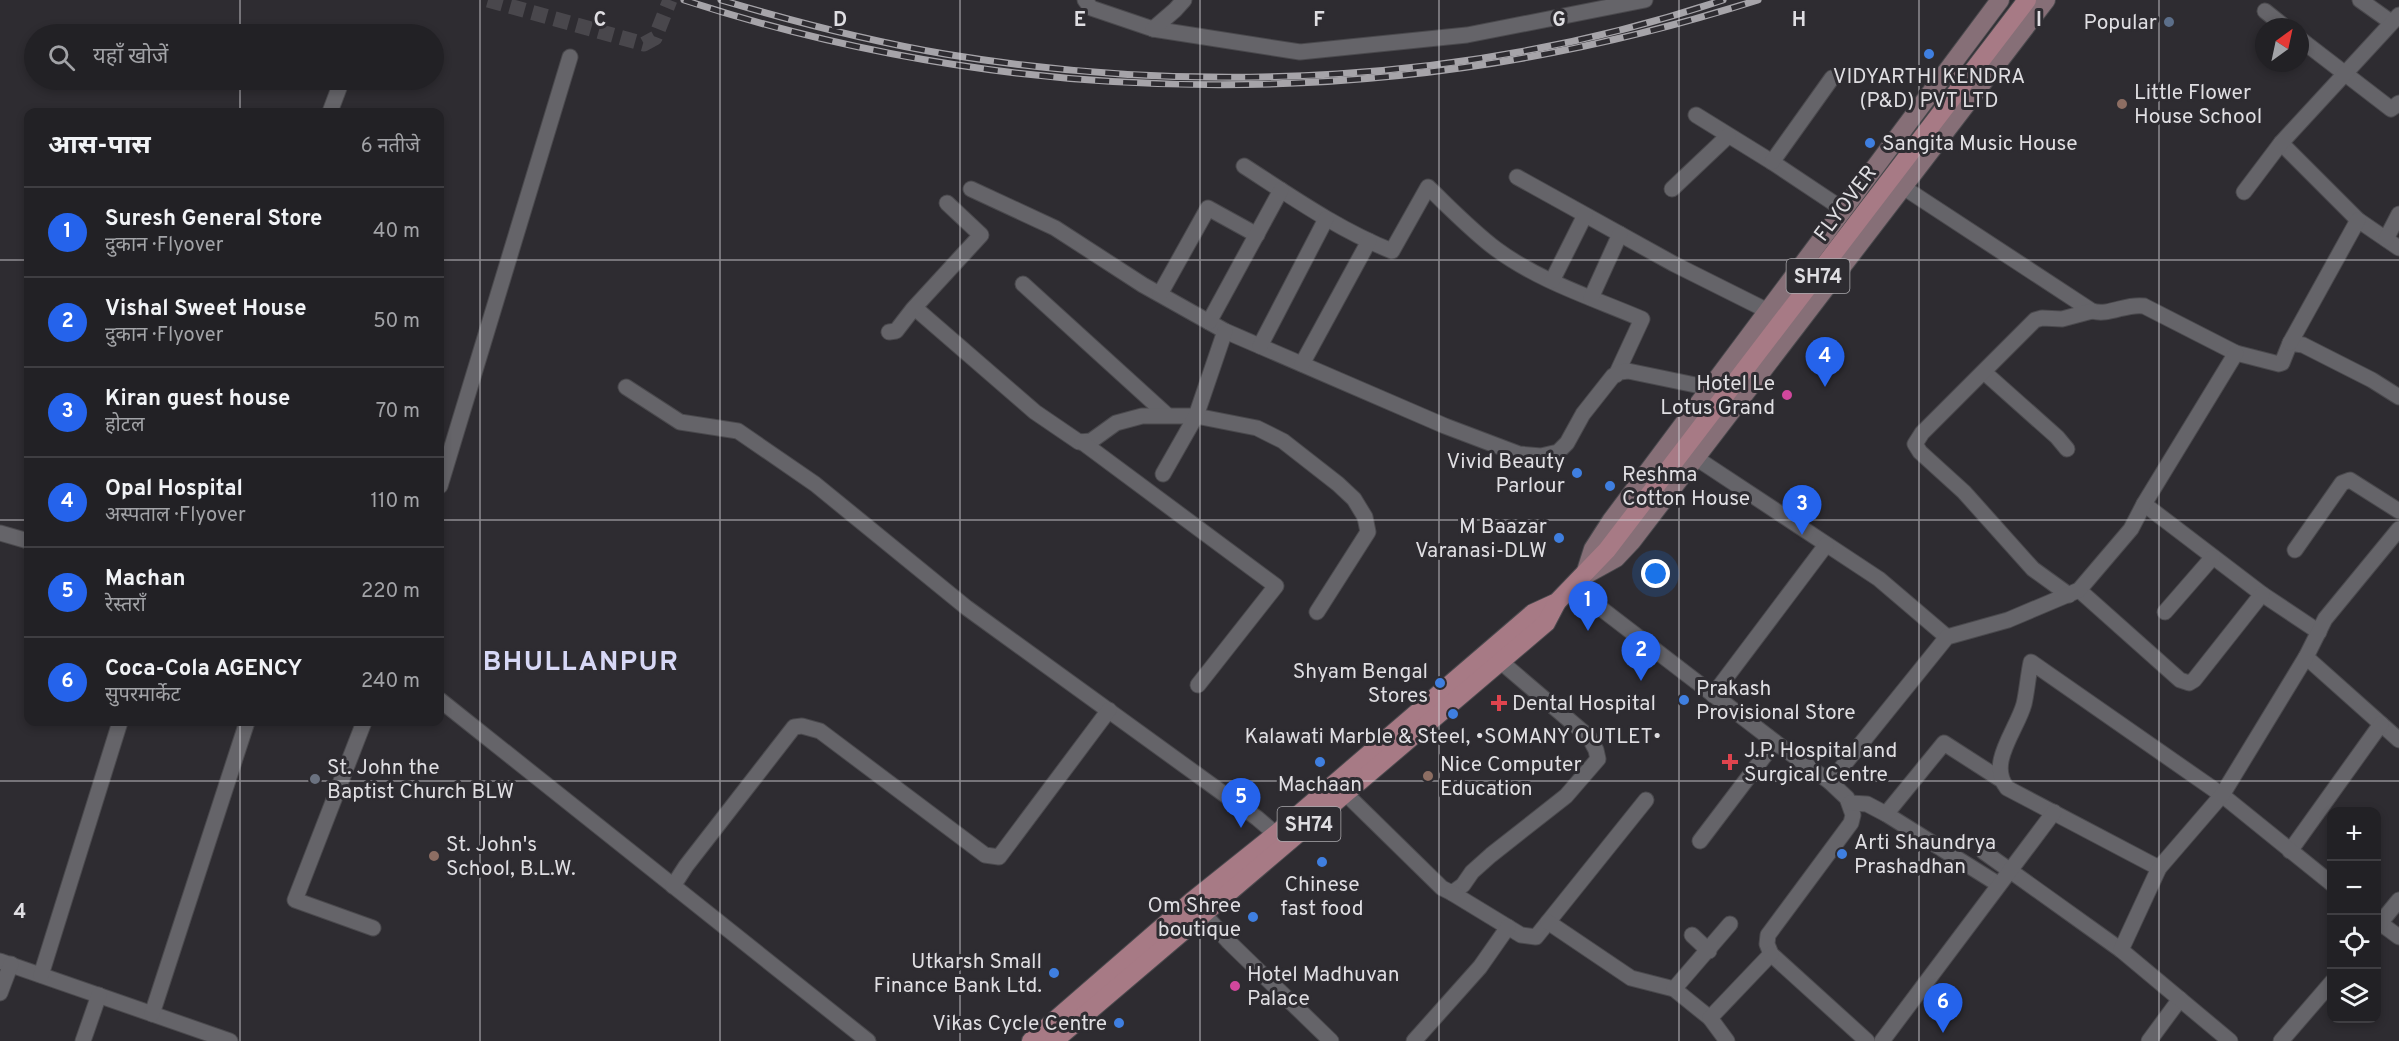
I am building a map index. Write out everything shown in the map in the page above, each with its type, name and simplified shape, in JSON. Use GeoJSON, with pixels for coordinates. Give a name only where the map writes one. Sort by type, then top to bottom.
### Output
{"type":"FeatureCollection","features":[{"type":"Feature","properties":{"kind":"main road","name":"FLYOVER"},"geometry":{"type":"LineString","coordinates":[[1579,581],[1607,550],[2028,0]]}},
{"type":"Feature","properties":{"kind":"main road","name":"SH74"},"geometry":{"type":"LineString","coordinates":[[1031,1041],[1059,1035],[1203,913],[1282,838],[1533,614],[1557,602],[1579,581]]}},
{"type":"Feature","properties":{"kind":"main road","name":"SH74"},"geometry":{"type":"LineString","coordinates":[[1059,1035],[1192,901],[1345,793],[1546,623],[1557,602]]}},
{"type":"Feature","properties":{"kind":"street"},"geometry":{"type":"LineString","coordinates":[[1085,0],[1091,8],[1153,29],[1300,52],[1467,35],[1646,0]]}},
{"type":"Feature","properties":{"kind":"street"},"geometry":{"type":"LineString","coordinates":[[1153,29],[1184,0]]}},
{"type":"Feature","properties":{"kind":"street"},"geometry":{"type":"LineString","coordinates":[[1579,581],[1593,549],[1611,521],[2000,0]]}},
{"type":"Feature","properties":{"kind":"street"},"geometry":{"type":"LineString","coordinates":[[1579,581],[1616,558],[1632,542],[2046,0]]}},
{"type":"Feature","properties":{"kind":"street"},"geometry":{"type":"LineString","coordinates":[[2244,192],[2281,143],[2395,18],[2360,0]]}},
{"type":"Feature","properties":{"kind":"street"},"geometry":{"type":"LineString","coordinates":[[2265,11],[2274,18]]}},
{"type":"Feature","properties":{"kind":"street"},"geometry":{"type":"LineString","coordinates":[[2309,46],[2391,109],[2399,103]]}},
{"type":"Feature","properties":{"kind":"street"},"geometry":{"type":"LineString","coordinates":[[444,473],[570,57]]}},
{"type":"Feature","properties":{"kind":"street"},"geometry":{"type":"LineString","coordinates":[[1772,162],[1832,78]]}},
{"type":"Feature","properties":{"kind":"street"},"geometry":{"type":"LineString","coordinates":[[332,108],[338,90]]}},
{"type":"Feature","properties":{"kind":"street"},"geometry":{"type":"LineString","coordinates":[[1696,116],[1772,162],[1844,210]]}},
{"type":"Feature","properties":{"kind":"street"},"geometry":{"type":"LineString","coordinates":[[1672,189],[1728,136]]}},
{"type":"Feature","properties":{"kind":"street"},"geometry":{"type":"LineString","coordinates":[[2281,143],[2358,220],[2399,248]]}},
{"type":"Feature","properties":{"kind":"street"},"geometry":{"type":"LineString","coordinates":[[971,189],[1055,228],[1160,294],[1225,331],[1445,426],[1520,454],[1541,456],[1558,452],[1567,442],[1583,414],[1616,375],[1642,319],[1552,281],[1495,249],[1428,187],[1392,251],[1369,242],[1326,219],[1244,166]]}},
{"type":"Feature","properties":{"kind":"street"},"geometry":{"type":"LineString","coordinates":[[1517,177],[1768,311]]}},
{"type":"Feature","properties":{"kind":"street"},"geometry":{"type":"LineString","coordinates":[[1903,188],[2092,311]]}},
{"type":"Feature","properties":{"kind":"street"},"geometry":{"type":"LineString","coordinates":[[1209,322],[1281,190]]}},
{"type":"Feature","properties":{"kind":"street"},"geometry":{"type":"LineString","coordinates":[[889,332],[896,331],[981,235],[947,203]]}},
{"type":"Feature","properties":{"kind":"street"},"geometry":{"type":"LineString","coordinates":[[1160,294],[1208,208],[1257,235]]}},
{"type":"Feature","properties":{"kind":"street"},"geometry":{"type":"LineString","coordinates":[[2386,239],[2399,214]]}},
{"type":"Feature","properties":{"kind":"street"},"geometry":{"type":"LineString","coordinates":[[1552,281],[1585,215]]}},
{"type":"Feature","properties":{"kind":"street"},"geometry":{"type":"LineString","coordinates":[[1260,346],[1326,219]]}},
{"type":"Feature","properties":{"kind":"street"},"geometry":{"type":"LineString","coordinates":[[2262,594],[2194,680],[2188,684],[2180,680],[2074,592],[2033,569],[1964,492],[1920,452],[1916,444],[1922,433],[2035,320],[2042,318],[2062,319],[2092,311],[2105,313],[2136,304],[2236,353],[2282,363],[2290,343],[2358,220]]}},
{"type":"Feature","properties":{"kind":"street"},"geometry":{"type":"LineString","coordinates":[[1591,298],[1620,234]]}},
{"type":"Feature","properties":{"kind":"street"},"geometry":{"type":"LineString","coordinates":[[1302,364],[1369,242]]}},
{"type":"Feature","properties":{"kind":"street"},"geometry":{"type":"LineString","coordinates":[[1023,284],[1167,415]]}},
{"type":"Feature","properties":{"kind":"street"},"geometry":{"type":"LineString","coordinates":[[915,308],[1035,412],[1082,442],[1276,586],[1198,686]]}},
{"type":"Feature","properties":{"kind":"street"},"geometry":{"type":"LineString","coordinates":[[1163,474],[1196,416],[1225,331]]}},
{"type":"Feature","properties":{"kind":"street"},"geometry":{"type":"LineString","coordinates":[[2290,343],[2303,345],[2373,380],[2399,397]]}},
{"type":"Feature","properties":{"kind":"street"},"geometry":{"type":"LineString","coordinates":[[1830,782],[1947,637],[2008,620],[2074,592],[2131,529],[2236,353]]}},
{"type":"Feature","properties":{"kind":"street"},"geometry":{"type":"LineString","coordinates":[[1616,375],[1628,371],[1710,388]]}},
{"type":"Feature","properties":{"kind":"street"},"geometry":{"type":"LineString","coordinates":[[1984,372],[2057,437],[2067,449]]}},
{"type":"Feature","properties":{"kind":"street"},"geometry":{"type":"LineString","coordinates":[[626,387],[680,422],[738,431],[815,484],[967,608],[1282,838]]}},
{"type":"Feature","properties":{"kind":"street"},"geometry":{"type":"LineString","coordinates":[[1082,442],[1091,441],[1116,423],[1127,419],[1167,415],[1196,416],[1257,428],[1283,441],[1354,499],[1365,517],[1368,532],[1317,612]]}},
{"type":"Feature","properties":{"kind":"street"},"geometry":{"type":"LineString","coordinates":[[1696,458],[1879,579],[1947,637]]}},
{"type":"Feature","properties":{"kind":"street"},"geometry":{"type":"LineString","coordinates":[[2295,550],[2342,483],[2350,480],[2399,511]]}},
{"type":"Feature","properties":{"kind":"street"},"geometry":{"type":"LineString","coordinates":[[2144,504],[2212,558],[2319,632]]}},
{"type":"Feature","properties":{"kind":"street"},"geometry":{"type":"LineString","coordinates":[[2121,950],[2159,868],[2222,795],[2306,657],[2325,619],[2399,530]]}},
{"type":"Feature","properties":{"kind":"street"},"geometry":{"type":"LineString","coordinates":[[0,533],[24,540]]}},
{"type":"Feature","properties":{"kind":"street"},"geometry":{"type":"LineString","coordinates":[[1713,695],[1826,545]]}},
{"type":"Feature","properties":{"kind":"street"},"geometry":{"type":"LineString","coordinates":[[2165,612],[2212,558]]}},
{"type":"Feature","properties":{"kind":"street"},"geometry":{"type":"LineString","coordinates":[[1579,581],[1713,695],[1830,782],[1847,798],[1853,815],[1851,823],[1768,935],[1767,944],[1771,954],[1867,1041]]}},
{"type":"Feature","properties":{"kind":"street"},"geometry":{"type":"LineString","coordinates":[[2306,657],[2399,740]]}},
{"type":"Feature","properties":{"kind":"street"},"geometry":{"type":"LineString","coordinates":[[1452,892],[1463,885],[1472,872],[1491,855],[1566,796],[1598,759],[1589,737],[1500,661]]}},
{"type":"Feature","properties":{"kind":"street"},"geometry":{"type":"LineString","coordinates":[[2000,779],[2000,764],[2009,737],[2024,706],[2031,662],[2222,795],[2327,881]]}},
{"type":"Feature","properties":{"kind":"street"},"geometry":{"type":"LineString","coordinates":[[444,703],[868,1041]]}},
{"type":"Feature","properties":{"kind":"street"},"geometry":{"type":"LineString","coordinates":[[673,885],[692,857],[794,727],[802,726],[820,731],[985,855],[999,857],[1109,710]]}},
{"type":"Feature","properties":{"kind":"street"},"geometry":{"type":"LineString","coordinates":[[2290,850],[2381,724]]}},
{"type":"Feature","properties":{"kind":"street"},"geometry":{"type":"LineString","coordinates":[[41,975],[119,726]]}},
{"type":"Feature","properties":{"kind":"street"},"geometry":{"type":"LineString","coordinates":[[152,1014],[246,726]]}},
{"type":"Feature","properties":{"kind":"street"},"geometry":{"type":"LineString","coordinates":[[362,726],[295,900],[373,928]]}},
{"type":"Feature","properties":{"kind":"street"},"geometry":{"type":"LineString","coordinates":[[1700,841],[1775,742]]}},
{"type":"Feature","properties":{"kind":"street"},"geometry":{"type":"LineString","coordinates":[[1886,814],[1944,743],[2000,779],[2007,788],[2159,868]]}},
{"type":"Feature","properties":{"kind":"street"},"geometry":{"type":"LineString","coordinates":[[1345,793],[1442,888],[1521,936],[1536,937],[1646,800]]}},
{"type":"Feature","properties":{"kind":"street"},"geometry":{"type":"LineString","coordinates":[[1850,803],[1867,804],[1886,814],[1998,884]]}},
{"type":"Feature","properties":{"kind":"street"},"geometry":{"type":"LineString","coordinates":[[1882,1041],[2054,812]]}},
{"type":"Feature","properties":{"kind":"street"},"geometry":{"type":"LineString","coordinates":[[1984,852],[2121,950],[2230,1041]]}},
{"type":"Feature","properties":{"kind":"street"},"geometry":{"type":"LineString","coordinates":[[2381,921],[2399,900]]}},
{"type":"Feature","properties":{"kind":"street"},"geometry":{"type":"LineString","coordinates":[[1203,913],[1229,942],[1331,1041]]}},
{"type":"Feature","properties":{"kind":"street"},"geometry":{"type":"LineString","coordinates":[[1548,922],[1631,978],[1674,989],[1710,1018],[1727,1041]]}},
{"type":"Feature","properties":{"kind":"street"},"geometry":{"type":"LineString","coordinates":[[1674,989],[1730,924]]}},
{"type":"Feature","properties":{"kind":"street"},"geometry":{"type":"LineString","coordinates":[[2381,926],[2399,937]]}},
{"type":"Feature","properties":{"kind":"street"},"geometry":{"type":"LineString","coordinates":[[1414,1041],[1480,967],[1508,927]]}},
{"type":"Feature","properties":{"kind":"street"},"geometry":{"type":"LineString","coordinates":[[1692,935],[1709,951]]}},
{"type":"Feature","properties":{"kind":"street"},"geometry":{"type":"LineString","coordinates":[[1710,1018],[1771,954]]}},
{"type":"Feature","properties":{"kind":"street"},"geometry":{"type":"LineString","coordinates":[[0,993],[5,963],[230,1041]]}},
{"type":"Feature","properties":{"kind":"street"},"geometry":{"type":"LineString","coordinates":[[2281,1041],[2327,987]]}},
{"type":"Feature","properties":{"kind":"street"},"geometry":{"type":"LineString","coordinates":[[83,1041],[99,995]]}},
{"type":"Feature","properties":{"kind":"street"},"geometry":{"type":"LineString","coordinates":[[2149,1041],[2180,999]]}},
{"type":"Feature","properties":{"kind":"tunnel"},"geometry":{"type":"LineString","coordinates":[[488,0],[644,44],[655,38],[670,0]]}},
{"type":"Feature","properties":{"kind":"railway"},"geometry":{"type":"LineString","coordinates":[[684,0],[816,37],[950,64],[1085,80],[1221,85],[1356,79],[1492,63],[1626,37],[1758,0]]}},
{"type":"Feature","properties":{"kind":"railway"},"geometry":{"type":"LineString","coordinates":[[721,0],[832,30],[945,54],[1042,67],[1140,75],[1239,77],[1337,74],[1436,65],[1533,49],[1629,28],[1723,0]]}},
{"type":"Feature","properties":{"kind":"place","name":"Popular"},"geometry":{"type":"Point","coordinates":[2169,22]}},
{"type":"Feature","properties":{"kind":"place","name":"VIDYARTHI KENDRA (P&D) PVT LTD"},"geometry":{"type":"Point","coordinates":[1929,54]}},
{"type":"Feature","properties":{"kind":"place","name":"Little Flower House School"},"geometry":{"type":"Point","coordinates":[2122,104]}},
{"type":"Feature","properties":{"kind":"place","name":"Sangita Music House"},"geometry":{"type":"Point","coordinates":[1870,143]}},
{"type":"Feature","properties":{"kind":"place","name":"Opal Hospital"},"geometry":{"type":"Point","coordinates":[1825,387]}},
{"type":"Feature","properties":{"kind":"place","name":"Hotel Le Lotus Grand"},"geometry":{"type":"Point","coordinates":[1787,395]}},
{"type":"Feature","properties":{"kind":"place","name":"Vivid Beauty Parlour"},"geometry":{"type":"Point","coordinates":[1577,473]}},
{"type":"Feature","properties":{"kind":"place","name":"Reshma Cotton House"},"geometry":{"type":"Point","coordinates":[1610,486]}},
{"type":"Feature","properties":{"kind":"place","name":"Kiran guest house"},"geometry":{"type":"Point","coordinates":[1802,535]}},
{"type":"Feature","properties":{"kind":"place","name":"M Baazar Varanasi-DLW"},"geometry":{"type":"Point","coordinates":[1559,538]}},
{"type":"Feature","properties":{"kind":"place","name":"Suresh General Store"},"geometry":{"type":"Point","coordinates":[1588,631]}},
{"type":"Feature","properties":{"kind":"place","name":"Vishal Sweet House"},"geometry":{"type":"Point","coordinates":[1641,681]}},
{"type":"Feature","properties":{"kind":"place","name":"Shyam Bengal Stores"},"geometry":{"type":"Point","coordinates":[1440,683]}},
{"type":"Feature","properties":{"kind":"place","name":"Prakash Provisional Store"},"geometry":{"type":"Point","coordinates":[1684,700]}},
{"type":"Feature","properties":{"kind":"place","name":"Dental Hospital"},"geometry":{"type":"Point","coordinates":[1499,703]}},
{"type":"Feature","properties":{"kind":"place","name":"Kalawati Marble & Steel, •SOMANY OUTLET•"},"geometry":{"type":"Point","coordinates":[1453,714]}},
{"type":"Feature","properties":{"kind":"place","name":"Machaan"},"geometry":{"type":"Point","coordinates":[1320,762]}},
{"type":"Feature","properties":{"kind":"place","name":"J.P. Hospital and Surgical Centre"},"geometry":{"type":"Point","coordinates":[1730,762]}},
{"type":"Feature","properties":{"kind":"place","name":"Nice Computer Education"},"geometry":{"type":"Point","coordinates":[1428,776]}},
{"type":"Feature","properties":{"kind":"place","name":"St. John the Baptist Church BLW"},"geometry":{"type":"Point","coordinates":[315,779]}},
{"type":"Feature","properties":{"kind":"place","name":"Machan"},"geometry":{"type":"Point","coordinates":[1241,828]}},
{"type":"Feature","properties":{"kind":"place","name":"Arti Shaundrya Prashadhan"},"geometry":{"type":"Point","coordinates":[1842,854]}},
{"type":"Feature","properties":{"kind":"place","name":"St. John's School, B.L.W."},"geometry":{"type":"Point","coordinates":[434,856]}},
{"type":"Feature","properties":{"kind":"place","name":"Chinese fast food"},"geometry":{"type":"Point","coordinates":[1322,862]}},
{"type":"Feature","properties":{"kind":"place","name":"Om Shree boutique"},"geometry":{"type":"Point","coordinates":[1253,917]}},
{"type":"Feature","properties":{"kind":"place","name":"Utkarsh Small Finance Bank Ltd."},"geometry":{"type":"Point","coordinates":[1054,973]}},
{"type":"Feature","properties":{"kind":"place","name":"Hotel Madhuvan Palace"},"geometry":{"type":"Point","coordinates":[1235,986]}},
{"type":"Feature","properties":{"kind":"place","name":"Vikas Cycle Centre"},"geometry":{"type":"Point","coordinates":[1119,1023]}},
{"type":"Feature","properties":{"kind":"place","name":"Coca-Cola AGENCY"},"geometry":{"type":"Point","coordinates":[1943,1033]}},
{"type":"Feature","properties":{"kind":"district","name":"BHULLANPUR"},"geometry":{"type":"Point","coordinates":[581,661]}}]}
